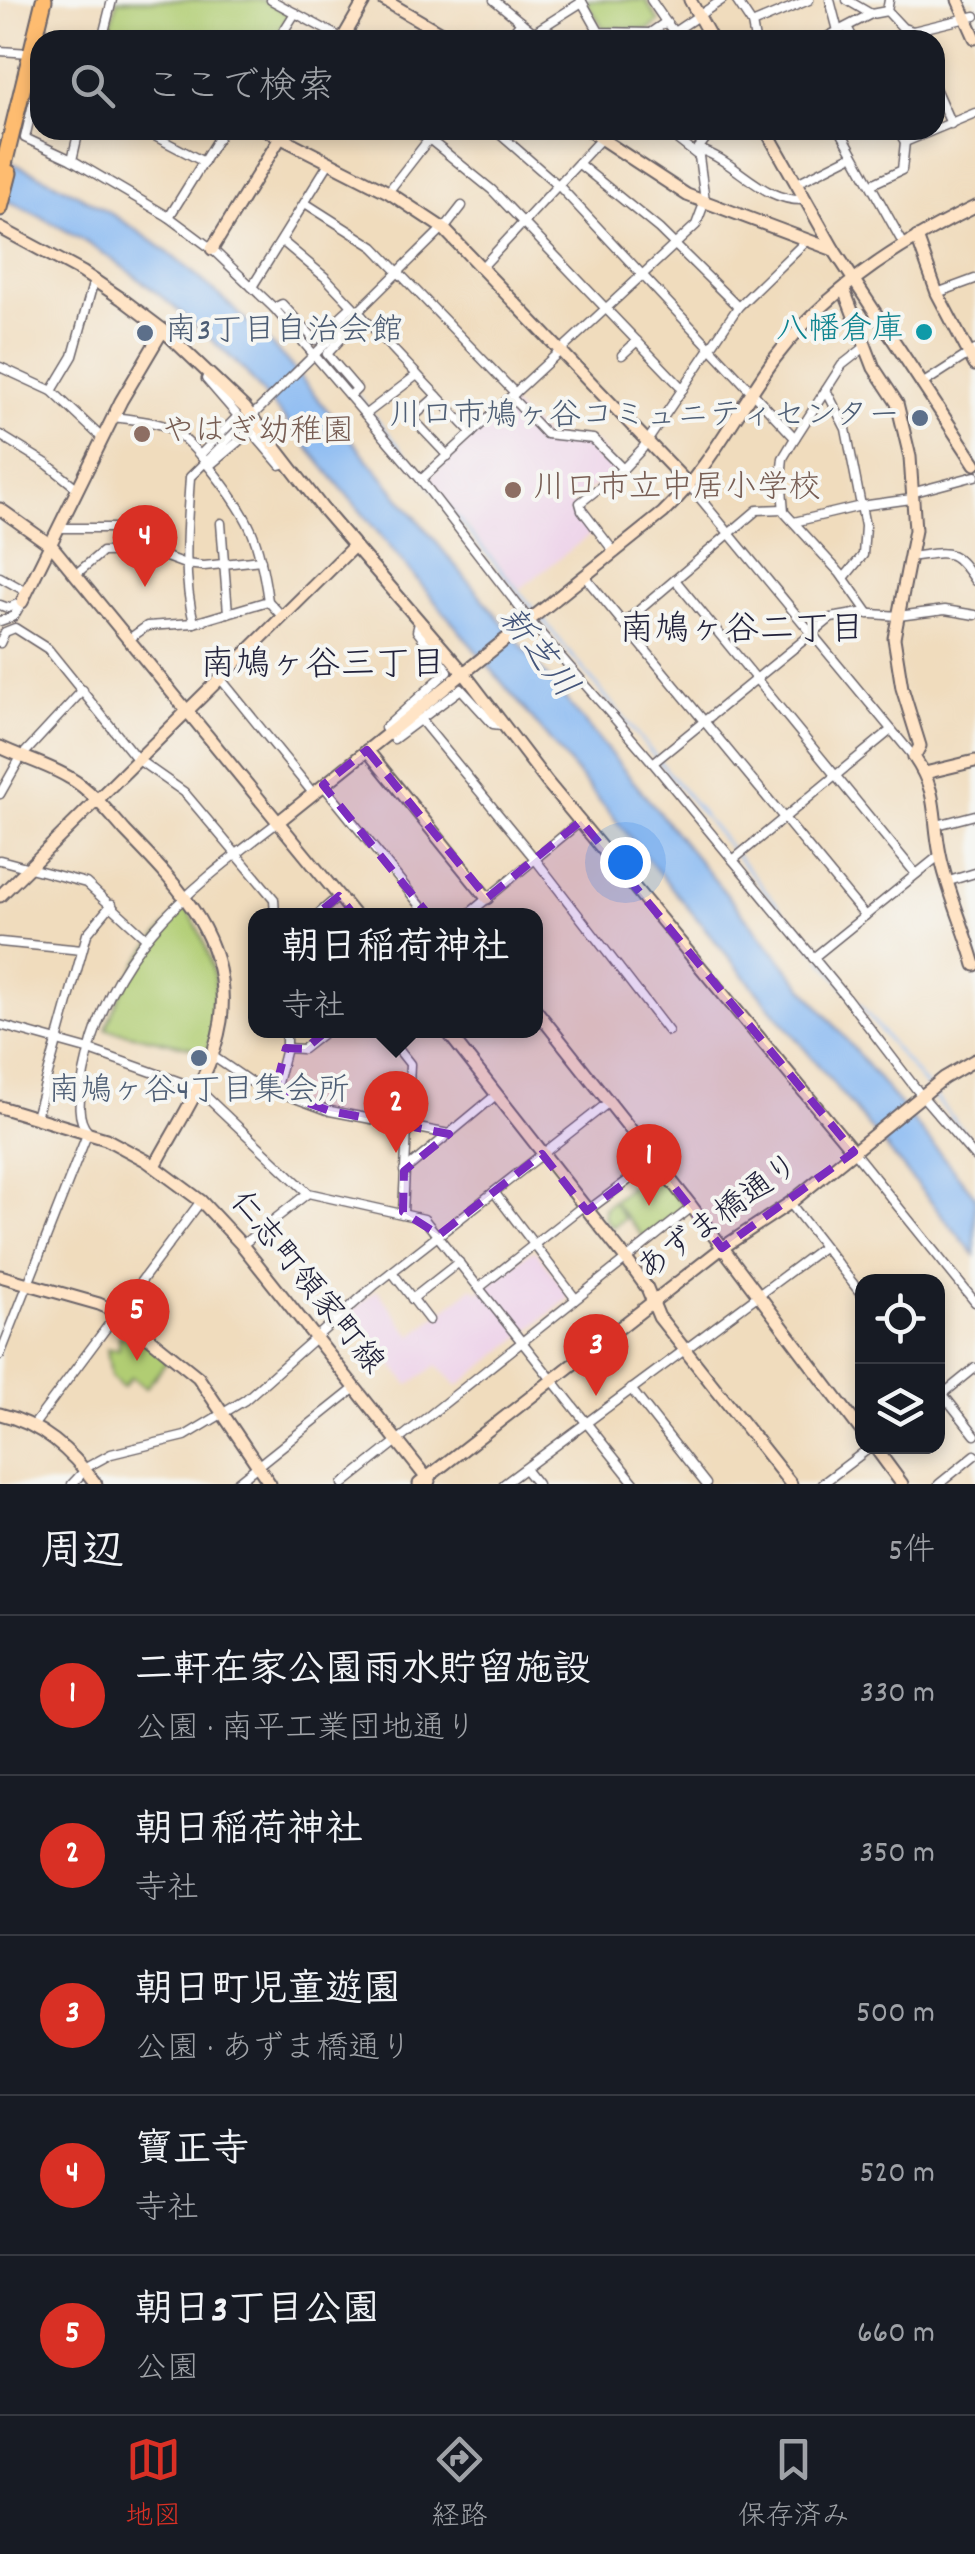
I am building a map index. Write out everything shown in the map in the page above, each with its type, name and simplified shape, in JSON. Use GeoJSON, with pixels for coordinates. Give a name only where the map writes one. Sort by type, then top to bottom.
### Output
{"type":"FeatureCollection","features":[{"type":"Feature","properties":{"kind":"highway"},"geometry":{"type":"LineString","coordinates":[[39,30],[44,0]]}},
{"type":"Feature","properties":{"kind":"highway"},"geometry":{"type":"LineString","coordinates":[[42,30],[52,0]]}},
{"type":"Feature","properties":{"kind":"highway"},"geometry":{"type":"LineString","coordinates":[[0,181],[30,69]]}},
{"type":"Feature","properties":{"kind":"highway"},"geometry":{"type":"LineString","coordinates":[[0,208],[9,137]]}},
{"type":"Feature","properties":{"kind":"street"},"geometry":{"type":"LineString","coordinates":[[104,30],[112,0]]}},
{"type":"Feature","properties":{"kind":"street"},"geometry":{"type":"LineString","coordinates":[[271,0],[325,30]]}},
{"type":"Feature","properties":{"kind":"street"},"geometry":{"type":"LineString","coordinates":[[348,30],[365,0]]}},
{"type":"Feature","properties":{"kind":"street"},"geometry":{"type":"LineString","coordinates":[[384,0],[436,30]]}},
{"type":"Feature","properties":{"kind":"street"},"geometry":{"type":"LineString","coordinates":[[494,0],[529,30]]}},
{"type":"Feature","properties":{"kind":"street"},"geometry":{"type":"LineString","coordinates":[[650,0],[672,30]]}},
{"type":"Feature","properties":{"kind":"street"},"geometry":{"type":"LineString","coordinates":[[690,0],[706,30]]}},
{"type":"Feature","properties":{"kind":"street"},"geometry":{"type":"LineString","coordinates":[[677,30],[722,0]]}},
{"type":"Feature","properties":{"kind":"street"},"geometry":{"type":"LineString","coordinates":[[736,0],[754,30]]}},
{"type":"Feature","properties":{"kind":"street"},"geometry":{"type":"LineString","coordinates":[[752,24],[810,0]]}},
{"type":"Feature","properties":{"kind":"street"},"geometry":{"type":"LineString","coordinates":[[830,0],[833,21],[842,29],[886,11]]}},
{"type":"Feature","properties":{"kind":"street"},"geometry":{"type":"LineString","coordinates":[[847,0],[872,14]]}},
{"type":"Feature","properties":{"kind":"street"},"geometry":{"type":"LineString","coordinates":[[886,11],[888,0]]}},
{"type":"Feature","properties":{"kind":"street"},"geometry":{"type":"LineString","coordinates":[[958,0],[971,17],[975,38]]}},
{"type":"Feature","properties":{"kind":"street"},"geometry":{"type":"LineString","coordinates":[[538,30],[582,1],[599,30]]}},
{"type":"Feature","properties":{"kind":"street"},"geometry":{"type":"LineString","coordinates":[[886,11],[906,30]]}},
{"type":"Feature","properties":{"kind":"street"},"geometry":{"type":"LineString","coordinates":[[284,30],[295,13]]}},
{"type":"Feature","properties":{"kind":"street"},"geometry":{"type":"LineString","coordinates":[[931,30],[971,17]]}},
{"type":"Feature","properties":{"kind":"street"},"geometry":{"type":"LineString","coordinates":[[514,30],[520,22]]}},
{"type":"Feature","properties":{"kind":"street"},"geometry":{"type":"LineString","coordinates":[[658,30],[666,22]]}},
{"type":"Feature","properties":{"kind":"street"},"geometry":{"type":"LineString","coordinates":[[0,51],[30,50]]}},
{"type":"Feature","properties":{"kind":"street"},"geometry":{"type":"LineString","coordinates":[[945,110],[951,124]]}},
{"type":"Feature","properties":{"kind":"street"},"geometry":{"type":"LineString","coordinates":[[945,126],[975,113]]}},
{"type":"Feature","properties":{"kind":"street"},"geometry":{"type":"LineString","coordinates":[[30,140],[168,217],[212,249],[274,308],[422,480],[528,622],[733,860],[920,1098],[975,1157]]}},
{"type":"Feature","properties":{"kind":"street"},"geometry":{"type":"LineString","coordinates":[[72,160],[77,140]]}},
{"type":"Feature","properties":{"kind":"street"},"geometry":{"type":"LineString","coordinates":[[162,140],[204,162]]}},
{"type":"Feature","properties":{"kind":"street"},"geometry":{"type":"LineString","coordinates":[[168,217],[217,140]]}},
{"type":"Feature","properties":{"kind":"street"},"geometry":{"type":"LineString","coordinates":[[212,249],[279,140]]}},
{"type":"Feature","properties":{"kind":"street"},"geometry":{"type":"LineString","coordinates":[[293,140],[388,192],[444,229],[689,486],[891,730],[925,774],[938,825],[940,855],[970,931],[975,966]]}},
{"type":"Feature","properties":{"kind":"street"},"geometry":{"type":"LineString","coordinates":[[388,192],[429,140]]}},
{"type":"Feature","properties":{"kind":"street"},"geometry":{"type":"LineString","coordinates":[[431,140],[492,190],[683,390]]}},
{"type":"Feature","properties":{"kind":"street"},"geometry":{"type":"LineString","coordinates":[[506,140],[559,186],[794,438]]}},
{"type":"Feature","properties":{"kind":"street"},"geometry":{"type":"LineString","coordinates":[[482,267],[600,140]]}},
{"type":"Feature","properties":{"kind":"street"},"geometry":{"type":"LineString","coordinates":[[612,140],[668,185],[834,250]]}},
{"type":"Feature","properties":{"kind":"street"},"geometry":{"type":"LineString","coordinates":[[679,140],[697,152],[716,156],[771,196],[805,200]]}},
{"type":"Feature","properties":{"kind":"street"},"geometry":{"type":"LineString","coordinates":[[422,480],[696,225],[705,201],[697,152],[705,140]]}},
{"type":"Feature","properties":{"kind":"street"},"geometry":{"type":"LineString","coordinates":[[771,140],[834,250],[975,464]]}},
{"type":"Feature","properties":{"kind":"street"},"geometry":{"type":"LineString","coordinates":[[846,140],[904,245]]}},
{"type":"Feature","properties":{"kind":"street"},"geometry":{"type":"LineString","coordinates":[[872,184],[902,170],[905,142],[910,140]]}},
{"type":"Feature","properties":{"kind":"street"},"geometry":{"type":"LineString","coordinates":[[795,184],[854,155]]}},
{"type":"Feature","properties":{"kind":"street"},"geometry":{"type":"LineString","coordinates":[[354,176],[361,162]]}},
{"type":"Feature","properties":{"kind":"street"},"geometry":{"type":"LineString","coordinates":[[252,287],[329,163]]}},
{"type":"Feature","properties":{"kind":"street"},"geometry":{"type":"LineString","coordinates":[[579,164],[676,244],[738,307]]}},
{"type":"Feature","properties":{"kind":"street"},"geometry":{"type":"LineString","coordinates":[[304,203],[374,247],[546,434],[594,439],[623,469]]}},
{"type":"Feature","properties":{"kind":"street"},"geometry":{"type":"LineString","coordinates":[[204,461],[444,229],[462,206]]}},
{"type":"Feature","properties":{"kind":"street"},"geometry":{"type":"LineString","coordinates":[[0,1355],[88,1132],[80,1120],[80,1111],[90,1050],[108,999],[145,937],[186,894],[663,513],[689,486],[791,339],[844,290],[904,245],[975,207]]}},
{"type":"Feature","properties":{"kind":"street"},"geometry":{"type":"LineString","coordinates":[[0,243],[2,229],[94,280],[162,330],[252,415],[354,546],[466,671],[501,725],[580,821],[859,1148],[975,1302]]}},
{"type":"Feature","properties":{"kind":"street"},"geometry":{"type":"LineString","coordinates":[[917,237],[937,293],[973,357],[922,384]]}},
{"type":"Feature","properties":{"kind":"street"},"geometry":{"type":"LineString","coordinates":[[282,242],[358,311],[472,433]]}},
{"type":"Feature","properties":{"kind":"street"},"geometry":{"type":"LineString","coordinates":[[615,553],[580,506],[647,442],[738,307],[806,242]]}},
{"type":"Feature","properties":{"kind":"street"},"geometry":{"type":"LineString","coordinates":[[937,293],[975,279]]}},
{"type":"Feature","properties":{"kind":"street"},"geometry":{"type":"LineString","coordinates":[[52,391],[72,356],[94,280]]}},
{"type":"Feature","properties":{"kind":"street"},"geometry":{"type":"LineString","coordinates":[[844,290],[864,347],[900,411],[910,457],[915,530],[894,638],[902,688],[920,750],[914,758]]}},
{"type":"Feature","properties":{"kind":"street"},"geometry":{"type":"LineString","coordinates":[[274,308],[282,304],[315,340],[358,311]]}},
{"type":"Feature","properties":{"kind":"street"},"geometry":{"type":"LineString","coordinates":[[350,396],[357,389],[327,354],[358,311]]}},
{"type":"Feature","properties":{"kind":"street"},"geometry":{"type":"LineString","coordinates":[[0,621],[14,616],[162,330]]}},
{"type":"Feature","properties":{"kind":"street"},"geometry":{"type":"LineString","coordinates":[[622,355],[637,341]]}},
{"type":"Feature","properties":{"kind":"street"},"geometry":{"type":"LineString","coordinates":[[864,347],[848,358],[794,438],[782,465],[783,509],[844,578],[869,614]]}},
{"type":"Feature","properties":{"kind":"street"},"geometry":{"type":"LineString","coordinates":[[0,367],[52,391],[103,439]]}},
{"type":"Feature","properties":{"kind":"street"},"geometry":{"type":"LineString","coordinates":[[194,623],[185,564],[190,477],[238,416],[206,379],[209,374]]}},
{"type":"Feature","properties":{"kind":"street"},"geometry":{"type":"LineString","coordinates":[[366,414],[417,375]]}},
{"type":"Feature","properties":{"kind":"street"},"geometry":{"type":"LineString","coordinates":[[826,390],[846,429],[865,526],[862,554],[844,578]]}},
{"type":"Feature","properties":{"kind":"street"},"geometry":{"type":"LineString","coordinates":[[437,396],[412,418],[448,456]]}},
{"type":"Feature","properties":{"kind":"street"},"geometry":{"type":"LineString","coordinates":[[114,417],[154,422],[168,428],[178,433],[204,461],[247,517],[261,560],[268,602],[282,615]]}},
{"type":"Feature","properties":{"kind":"street"},"geometry":{"type":"LineString","coordinates":[[204,461],[251,431],[280,465],[287,463]]}},
{"type":"Feature","properties":{"kind":"street"},"geometry":{"type":"LineString","coordinates":[[0,435],[47,464],[78,490]]}},
{"type":"Feature","properties":{"kind":"street"},"geometry":{"type":"LineString","coordinates":[[794,522],[911,496],[975,476]]}},
{"type":"Feature","properties":{"kind":"street"},"geometry":{"type":"LineString","coordinates":[[0,508],[52,546],[349,908]]}},
{"type":"Feature","properties":{"kind":"street"},"geometry":{"type":"LineString","coordinates":[[624,622],[757,510],[783,509]]}},
{"type":"Feature","properties":{"kind":"street"},"geometry":{"type":"LineString","coordinates":[[220,523],[228,613]]}},
{"type":"Feature","properties":{"kind":"street"},"geometry":{"type":"LineString","coordinates":[[60,528],[150,528],[150,551]]}},
{"type":"Feature","properties":{"kind":"street"},"geometry":{"type":"LineString","coordinates":[[0,896],[354,546]]}},
{"type":"Feature","properties":{"kind":"street"},"geometry":{"type":"LineString","coordinates":[[76,574],[102,552],[150,551],[185,564],[224,566],[261,560]]}},
{"type":"Feature","properties":{"kind":"street"},"geometry":{"type":"LineString","coordinates":[[910,557],[947,552],[960,558],[975,581]]}},
{"type":"Feature","properties":{"kind":"street"},"geometry":{"type":"LineString","coordinates":[[0,577],[24,597]]}},
{"type":"Feature","properties":{"kind":"street"},"geometry":{"type":"LineString","coordinates":[[585,577],[865,916]]}},
{"type":"Feature","properties":{"kind":"street"},"geometry":{"type":"LineString","coordinates":[[676,581],[916,874]]}},
{"type":"Feature","properties":{"kind":"street"},"geometry":{"type":"LineString","coordinates":[[0,608],[8,608],[24,597]]}},
{"type":"Feature","properties":{"kind":"street"},"geometry":{"type":"LineString","coordinates":[[130,639],[147,626],[194,623],[268,602]]}},
{"type":"Feature","properties":{"kind":"street"},"geometry":{"type":"LineString","coordinates":[[652,762],[810,633],[838,615],[898,616],[945,610],[975,615]]}},
{"type":"Feature","properties":{"kind":"street"},"geometry":{"type":"LineString","coordinates":[[419,623],[417,631],[448,671],[386,728],[389,733],[394,739],[462,689],[493,724],[501,725]]}},
{"type":"Feature","properties":{"kind":"street"},"geometry":{"type":"LineString","coordinates":[[0,643],[5,632],[15,628],[37,640],[83,690],[137,759],[184,792],[274,899],[275,908]]}},
{"type":"Feature","properties":{"kind":"street"},"geometry":{"type":"LineString","coordinates":[[220,678],[422,908]]}},
{"type":"Feature","properties":{"kind":"street"},"geometry":{"type":"LineString","coordinates":[[0,794],[21,757],[83,690]]}},
{"type":"Feature","properties":{"kind":"street"},"geometry":{"type":"LineString","coordinates":[[420,720],[535,858],[668,1031]]}},
{"type":"Feature","properties":{"kind":"street"},"geometry":{"type":"LineString","coordinates":[[733,860],[891,730]]}},
{"type":"Feature","properties":{"kind":"street"},"geometry":{"type":"LineString","coordinates":[[0,748],[71,778],[186,894],[202,924],[218,968],[222,1009],[211,1055],[197,1088],[155,1166]]}},
{"type":"Feature","properties":{"kind":"street"},"geometry":{"type":"LineString","coordinates":[[367,750],[487,898]]}},
{"type":"Feature","properties":{"kind":"street"},"geometry":{"type":"LineString","coordinates":[[925,774],[975,762]]}},
{"type":"Feature","properties":{"kind":"street"},"geometry":{"type":"LineString","coordinates":[[938,825],[975,815]]}},
{"type":"Feature","properties":{"kind":"street"},"geometry":{"type":"LineString","coordinates":[[475,908],[580,821]]}},
{"type":"Feature","properties":{"kind":"street"},"geometry":{"type":"LineString","coordinates":[[813,958],[940,855]]}},
{"type":"Feature","properties":{"kind":"street"},"geometry":{"type":"LineString","coordinates":[[0,860],[86,883],[145,937]]}},
{"type":"Feature","properties":{"kind":"street"},"geometry":{"type":"LineString","coordinates":[[949,882],[975,873]]}},
{"type":"Feature","properties":{"kind":"street"},"geometry":{"type":"LineString","coordinates":[[325,908],[339,896]]}},
{"type":"Feature","properties":{"kind":"street"},"geometry":{"type":"LineString","coordinates":[[36,1117],[82,950],[92,925],[112,904]]}},
{"type":"Feature","properties":{"kind":"street"},"geometry":{"type":"LineString","coordinates":[[0,942],[82,950]]}},
{"type":"Feature","properties":{"kind":"street"},"geometry":{"type":"LineString","coordinates":[[543,1019],[855,1423]]}},
{"type":"Feature","properties":{"kind":"street"},"geometry":{"type":"LineString","coordinates":[[0,1025],[90,1050],[197,1088],[308,1193],[424,1219],[635,1484]]}},
{"type":"Feature","properties":{"kind":"street"},"geometry":{"type":"LineString","coordinates":[[275,1091],[286,1038]]}},
{"type":"Feature","properties":{"kind":"street"},"geometry":{"type":"LineString","coordinates":[[286,1048],[303,1049],[317,1038]]}},
{"type":"Feature","properties":{"kind":"street"},"geometry":{"type":"LineString","coordinates":[[389,1038],[410,1064],[404,1212]]}},
{"type":"Feature","properties":{"kind":"street"},"geometry":{"type":"LineString","coordinates":[[452,1038],[626,1259],[647,1288],[658,1316],[790,1484]]}},
{"type":"Feature","properties":{"kind":"street"},"geometry":{"type":"LineString","coordinates":[[211,1055],[249,1082],[330,1111],[449,1134]]}},
{"type":"Feature","properties":{"kind":"street"},"geometry":{"type":"LineString","coordinates":[[920,1098],[975,1060]]}},
{"type":"Feature","properties":{"kind":"street"},"geometry":{"type":"LineString","coordinates":[[404,1171],[496,1095]]}},
{"type":"Feature","properties":{"kind":"street","name":"あずま橋通り"},"geometry":{"type":"LineString","coordinates":[[426,1482],[722,1248],[790,1203],[920,1098]]}},
{"type":"Feature","properties":{"kind":"street"},"geometry":{"type":"LineString","coordinates":[[72,1484],[111,1454],[185,1436],[245,1400],[392,1272],[609,1102]]}},
{"type":"Feature","properties":{"kind":"street","name":"仁志町領家町線"},"geometry":{"type":"LineString","coordinates":[[0,1108],[88,1132],[155,1166],[201,1201],[242,1244],[426,1482]]}},
{"type":"Feature","properties":{"kind":"street"},"geometry":{"type":"LineString","coordinates":[[480,1287],[654,1160]]}},
{"type":"Feature","properties":{"kind":"street"},"geometry":{"type":"LineString","coordinates":[[494,1192],[575,1298]]}},
{"type":"Feature","properties":{"kind":"street"},"geometry":{"type":"LineString","coordinates":[[242,1244],[308,1193]]}},
{"type":"Feature","properties":{"kind":"street"},"geometry":{"type":"LineString","coordinates":[[33,1426],[201,1201]]}},
{"type":"Feature","properties":{"kind":"street"},"geometry":{"type":"LineString","coordinates":[[790,1203],[855,1286]]}},
{"type":"Feature","properties":{"kind":"street"},"geometry":{"type":"LineString","coordinates":[[343,1484],[692,1208]]}},
{"type":"Feature","properties":{"kind":"street"},"geometry":{"type":"LineString","coordinates":[[504,1484],[824,1247]]}},
{"type":"Feature","properties":{"kind":"street"},"geometry":{"type":"LineString","coordinates":[[412,1299],[459,1262]]}},
{"type":"Feature","properties":{"kind":"street"},"geometry":{"type":"LineString","coordinates":[[392,1272],[429,1320]]}},
{"type":"Feature","properties":{"kind":"street"},"geometry":{"type":"LineString","coordinates":[[0,1276],[117,1312],[198,1377],[270,1484]]}},
{"type":"Feature","properties":{"kind":"street"},"geometry":{"type":"LineString","coordinates":[[945,1389],[975,1368]]}},
{"type":"Feature","properties":{"kind":"street"},"geometry":{"type":"LineString","coordinates":[[235,1484],[355,1388]]}},
{"type":"Feature","properties":{"kind":"street"},"geometry":{"type":"LineString","coordinates":[[631,1390],[706,1484]]}},
{"type":"Feature","properties":{"kind":"street"},"geometry":{"type":"LineString","coordinates":[[945,1400],[975,1435]]}},
{"type":"Feature","properties":{"kind":"street"},"geometry":{"type":"LineString","coordinates":[[0,1414],[33,1426],[68,1450],[96,1484]]}},
{"type":"Feature","properties":{"kind":"street"},"geometry":{"type":"LineString","coordinates":[[822,1484],[862,1454]]}},
{"type":"Feature","properties":{"kind":"street"},"geometry":{"type":"LineString","coordinates":[[879,1454],[902,1484]]}},
{"type":"Feature","properties":{"kind":"street"},"geometry":{"type":"LineString","coordinates":[[938,1484],[975,1455]]}},
{"type":"Feature","properties":{"kind":"street"},"geometry":{"type":"LineString","coordinates":[[524,1468],[536,1484]]}},
{"type":"Feature","properties":{"kind":"highlighted area"},"geometry":{"type":"Polygon","coordinates":[[[367,750],[487,898],[581,821],[854,1152],[722,1248],[654,1161],[587,1211],[542,1154],[439,1235],[403,1212],[404,1171],[449,1134],[330,1111],[275,1091],[286,1048],[305,1049],[360,1003],[298,930],[339,896],[399,971],[444,934],[323,785],[367,750]]]}},
{"type":"Feature","properties":{"kind":"shaded area","name":"川口市立中居小学校"},"geometry":{"type":"Polygon","coordinates":[[[509,403],[546,437],[593,441],[618,467],[571,502],[592,533],[520,589],[428,479],[509,403]]]}},
{"type":"Feature","properties":{"kind":"shaded area"},"geometry":{"type":"Polygon","coordinates":[[[536,1251],[568,1299],[458,1386],[437,1365],[409,1385],[350,1312],[377,1290],[412,1336],[473,1287],[478,1292],[536,1251]]]}},
{"type":"Feature","properties":{"kind":"green space"},"geometry":{"type":"Polygon","coordinates":[[[117,0],[263,0],[288,17],[280,30],[110,30],[117,0]]]}},
{"type":"Feature","properties":{"kind":"green space"},"geometry":{"type":"Polygon","coordinates":[[[646,0],[659,22],[648,30],[603,28],[586,2],[646,0]]]}},
{"type":"Feature","properties":{"kind":"green space"},"geometry":{"type":"Polygon","coordinates":[[[185,905],[203,940],[214,976],[216,1013],[207,1051],[106,1029],[138,962],[185,905]]]}},
{"type":"Feature","properties":{"kind":"green space"},"geometry":{"type":"Polygon","coordinates":[[[649,1171],[656,1172],[682,1209],[644,1238],[614,1203],[624,1219],[612,1227],[604,1217],[604,1208],[649,1171]]]}},
{"type":"Feature","properties":{"kind":"green space"},"geometry":{"type":"Polygon","coordinates":[[[119,1335],[135,1343],[141,1336],[169,1359],[146,1388],[131,1377],[123,1388],[111,1377],[107,1349],[119,1349],[119,1335]]]}},
{"type":"Feature","properties":{"kind":"water"},"geometry":{"type":"Polygon","coordinates":[[[0,158],[83,197],[155,243],[220,297],[286,360],[975,1196],[975,1255],[244,370],[130,272],[68,231],[0,198],[0,158]]]}},
{"type":"Feature","properties":{"kind":"waterway"},"geometry":{"type":"LineString","coordinates":[[357,395],[367,408]]}},
{"type":"Feature","properties":{"kind":"waterway"},"geometry":{"type":"LineString","coordinates":[[372,414],[421,473]]}},
{"type":"Feature","properties":{"kind":"waterway","name":"新芝川"},"geometry":{"type":"LineString","coordinates":[[426,480],[536,612]]}},
{"type":"Feature","properties":{"kind":"waterway","name":"新芝川"},"geometry":{"type":"LineString","coordinates":[[541,618],[816,952]]}},
{"type":"Feature","properties":{"kind":"waterway"},"geometry":{"type":"LineString","coordinates":[[821,958],[927,1087]]}},
{"type":"Feature","properties":{"kind":"waterway"},"geometry":{"type":"LineString","coordinates":[[932,1093],[975,1146]]}},
{"type":"Feature","properties":{"kind":"place","name":"八幡倉庫"},"geometry":{"type":"Point","coordinates":[924,332]}},
{"type":"Feature","properties":{"kind":"place","name":"南3丁目自治会館"},"geometry":{"type":"Point","coordinates":[145,333]}},
{"type":"Feature","properties":{"kind":"place","name":"川口市鳩ヶ谷コミュニティセンター"},"geometry":{"type":"Point","coordinates":[920,418]}},
{"type":"Feature","properties":{"kind":"place","name":"やはぎ幼稚園"},"geometry":{"type":"Point","coordinates":[142,434]}},
{"type":"Feature","properties":{"kind":"place","name":"川口市立中居小学校"},"geometry":{"type":"Point","coordinates":[513,490]}},
{"type":"Feature","properties":{"kind":"place","name":"寶正寺"},"geometry":{"type":"Point","coordinates":[145,587]}},
{"type":"Feature","properties":{"kind":"place","name":"南鳩ヶ谷4丁目集会所"},"geometry":{"type":"Point","coordinates":[199,1058]}},
{"type":"Feature","properties":{"kind":"place","name":"朝日稲荷神社"},"geometry":{"type":"Point","coordinates":[396,1153]}},
{"type":"Feature","properties":{"kind":"place","name":"二軒在家公園雨水貯留施設"},"geometry":{"type":"Point","coordinates":[649,1206]}},
{"type":"Feature","properties":{"kind":"place","name":"朝日3丁目公園"},"geometry":{"type":"Point","coordinates":[137,1361]}},
{"type":"Feature","properties":{"kind":"place","name":"朝日町児童遊園"},"geometry":{"type":"Point","coordinates":[596,1396]}},
{"type":"Feature","properties":{"kind":"district","name":"南鳩ヶ谷二丁目"},"geometry":{"type":"Point","coordinates":[742,632]}},
{"type":"Feature","properties":{"kind":"district","name":"南鳩ヶ谷三丁目"},"geometry":{"type":"Point","coordinates":[323,667]}}]}
